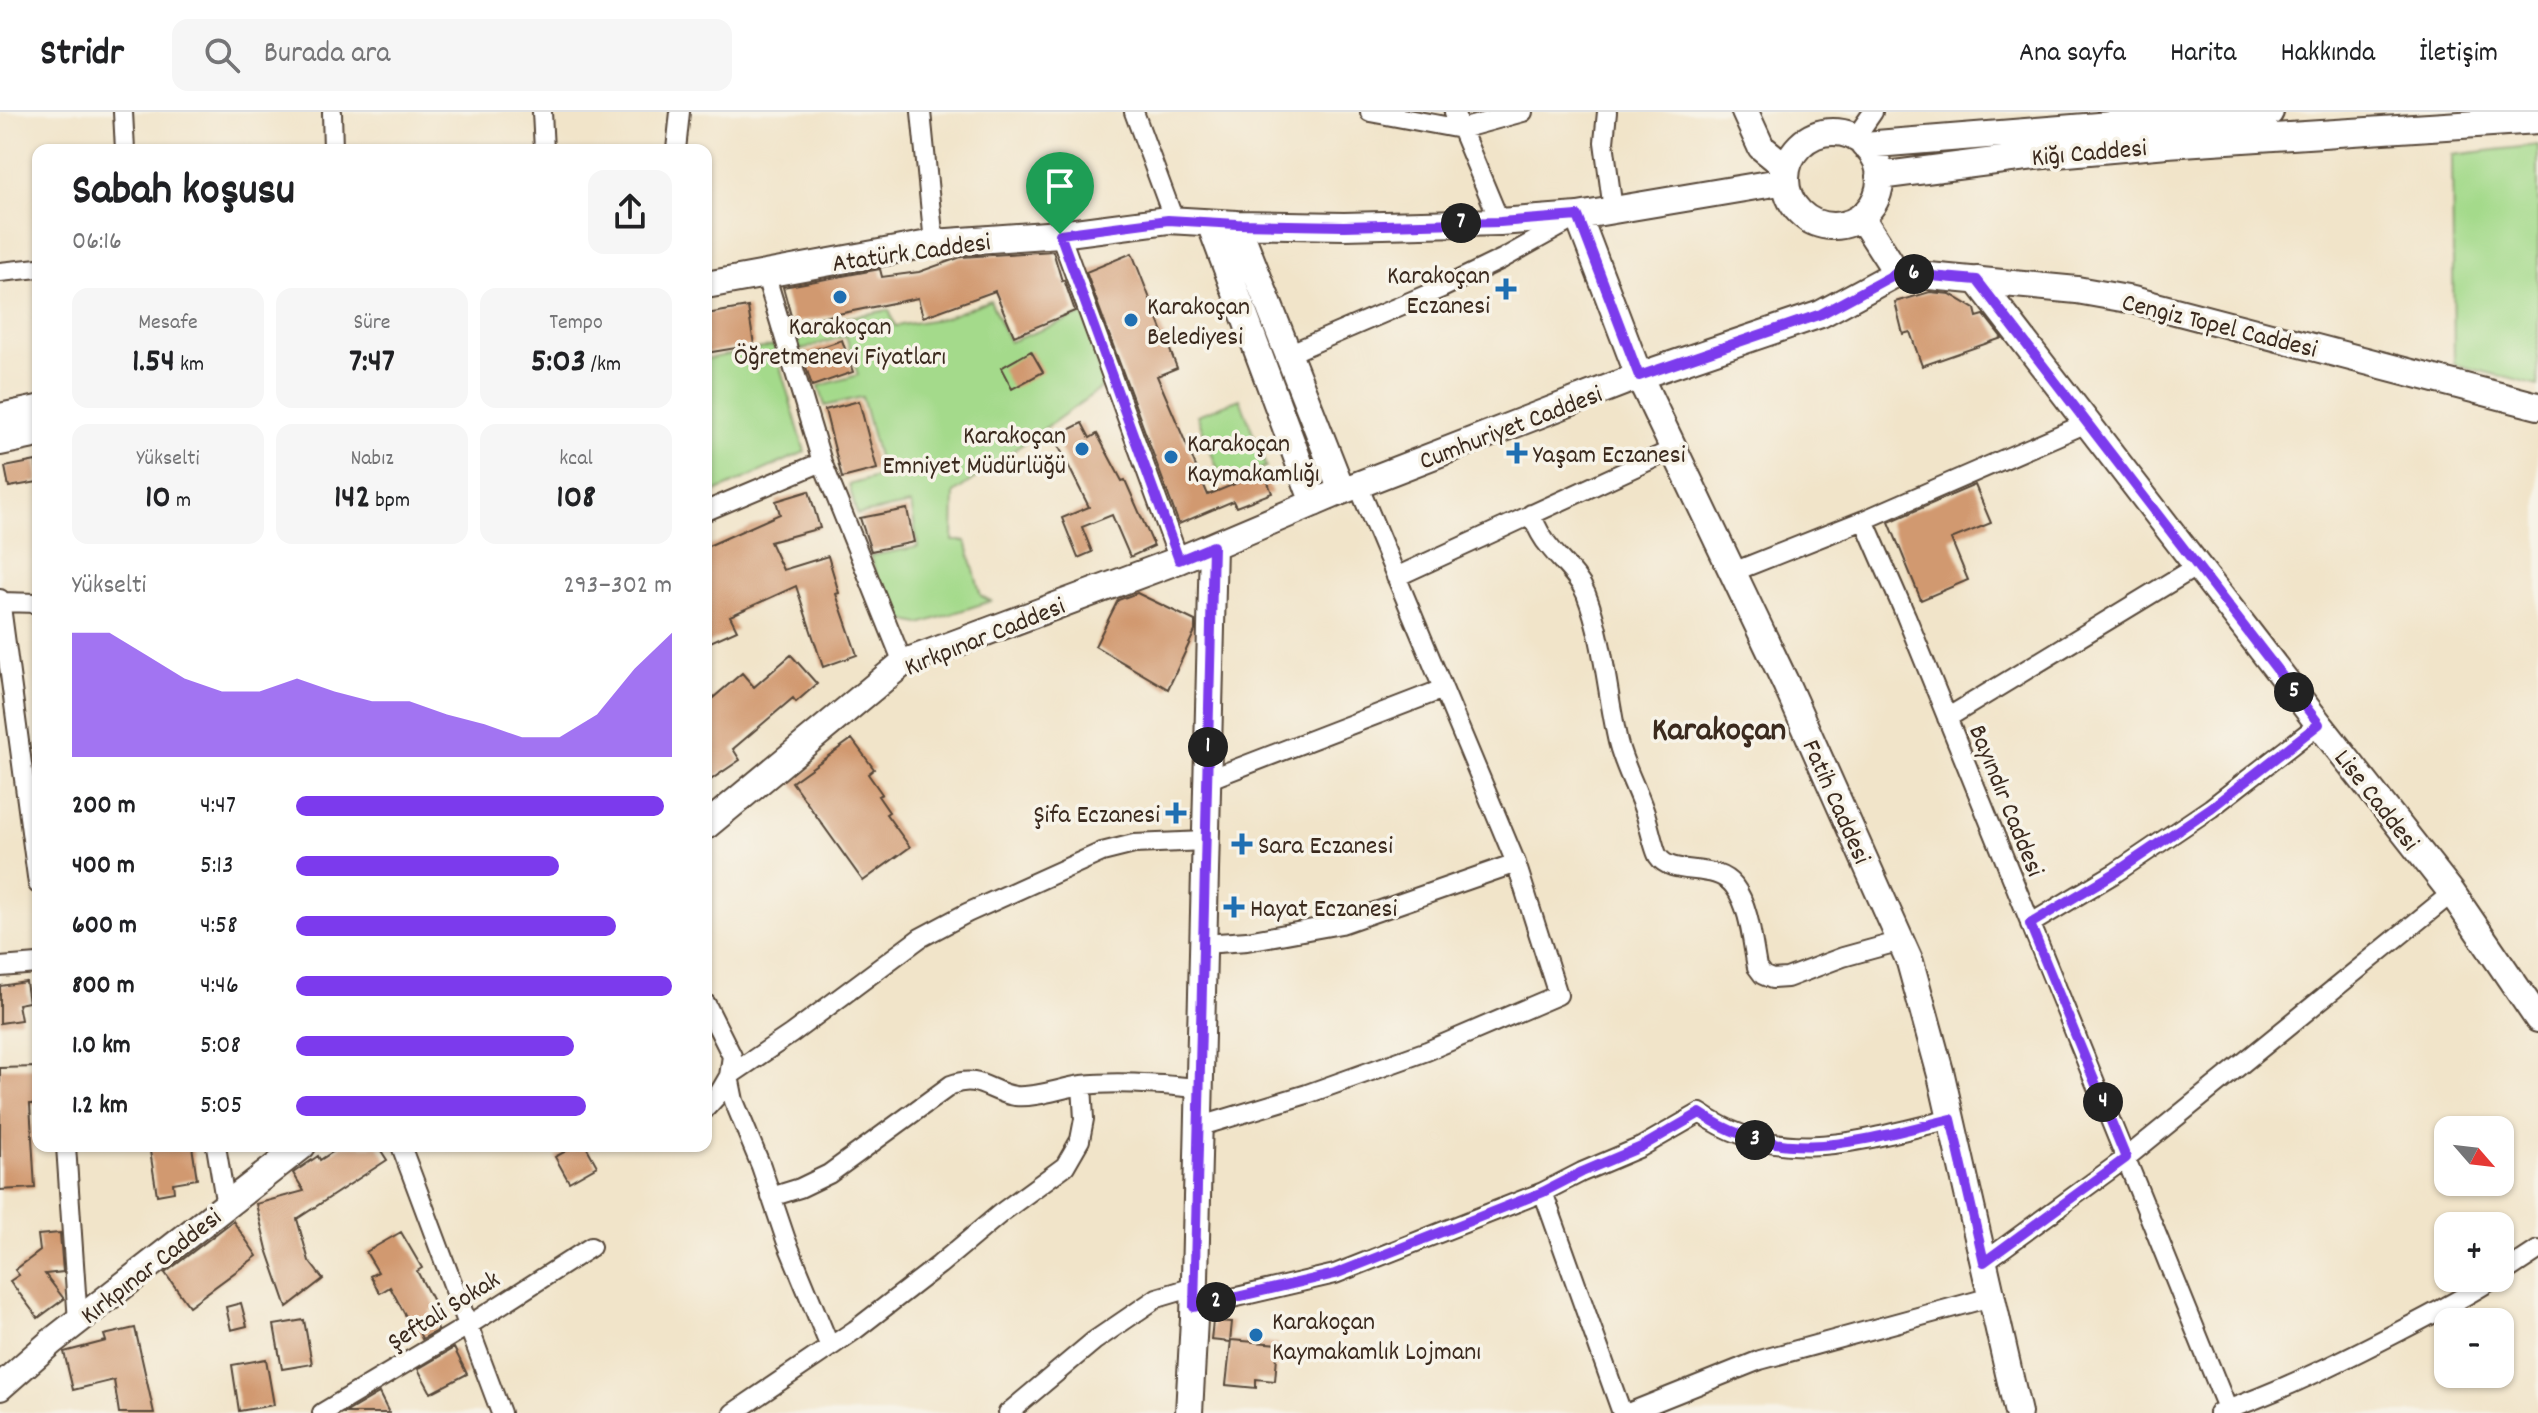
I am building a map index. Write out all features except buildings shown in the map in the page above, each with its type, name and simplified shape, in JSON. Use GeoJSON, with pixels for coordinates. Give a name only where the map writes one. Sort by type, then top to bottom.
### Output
{"type":"FeatureCollection","features":[{"type":"Feature","properties":{"kind":"street"},"geometry":{"type":"LineString","coordinates":[[123,112],[125,144]]}},
{"type":"Feature","properties":{"kind":"street"},"geometry":{"type":"LineString","coordinates":[[332,112],[333,144]]}},
{"type":"Feature","properties":{"kind":"street"},"geometry":{"type":"LineString","coordinates":[[542,112],[544,144]]}},
{"type":"Feature","properties":{"kind":"street"},"geometry":{"type":"LineString","coordinates":[[677,144],[680,112]]}},
{"type":"Feature","properties":{"kind":"street"},"geometry":{"type":"LineString","coordinates":[[921,112],[934,243]]}},
{"type":"Feature","properties":{"kind":"street"},"geometry":{"type":"LineString","coordinates":[[1134,112],[1174,220]]}},
{"type":"Feature","properties":{"kind":"street"},"geometry":{"type":"LineString","coordinates":[[1370,112],[1458,120],[1523,112]]}},
{"type":"Feature","properties":{"kind":"street"},"geometry":{"type":"LineString","coordinates":[[1607,112],[1604,142],[1613,210]]}},
{"type":"Feature","properties":{"kind":"street"},"geometry":{"type":"LineString","coordinates":[[1745,112],[1761,147],[1786,174],[1793,205],[1812,222],[1837,226],[1861,217],[1875,199],[1879,176],[1872,154],[1860,142]]}},
{"type":"Feature","properties":{"kind":"street"},"geometry":{"type":"LineString","coordinates":[[1860,142],[1873,112]]}},
{"type":"Feature","properties":{"kind":"street"},"geometry":{"type":"LineString","coordinates":[[1786,174],[1792,156],[1810,138],[1832,132],[1860,142],[2270,112]]}},
{"type":"Feature","properties":{"kind":"street"},"geometry":{"type":"LineString","coordinates":[[1458,120],[1500,222]]}},
{"type":"Feature","properties":{"kind":"street","name":"Kiğı Caddesi"},"geometry":{"type":"LineString","coordinates":[[1879,176],[2034,156],[2167,144],[2538,120]]}},
{"type":"Feature","properties":{"kind":"street","name":"Atatürk Caddesi"},"geometry":{"type":"LineString","coordinates":[[712,284],[934,243],[1060,234],[1174,220],[1344,226],[1500,222],[1578,216],[1786,174]]}},
{"type":"Feature","properties":{"kind":"street"},"geometry":{"type":"LineString","coordinates":[[1288,354],[1442,288],[1502,259],[1578,216]]}},
{"type":"Feature","properties":{"kind":"street","name":"Fatih Caddesi"},"geometry":{"type":"LineString","coordinates":[[1578,216],[1639,376],[1733,572],[1910,962],[1951,1119],[2018,1413]]}},
{"type":"Feature","properties":{"kind":"street"},"geometry":{"type":"LineString","coordinates":[[1861,217],[1897,273]]}},
{"type":"Feature","properties":{"kind":"street"},"geometry":{"type":"LineString","coordinates":[[1210,223],[1314,503]]}},
{"type":"Feature","properties":{"kind":"street"},"geometry":{"type":"LineString","coordinates":[[1198,1127],[1307,1094],[1397,1062],[1558,995],[1516,863],[1396,577],[1350,488],[1288,354],[1237,224]]}},
{"type":"Feature","properties":{"kind":"street"},"geometry":{"type":"LineString","coordinates":[[1060,234],[1179,560]]}},
{"type":"Feature","properties":{"kind":"street"},"geometry":{"type":"LineString","coordinates":[[0,272],[32,269]]}},
{"type":"Feature","properties":{"kind":"street"},"geometry":{"type":"LineString","coordinates":[[765,273],[822,462],[903,663]]}},
{"type":"Feature","properties":{"kind":"street","name":"Cumhuriyet Caddesi"},"geometry":{"type":"LineString","coordinates":[[1213,546],[1350,488],[1639,376],[1821,314],[1897,273]]}},
{"type":"Feature","properties":{"kind":"street","name":"Cengiz Topel Caddesi"},"geometry":{"type":"LineString","coordinates":[[1897,273],[2077,290],[2133,300],[2538,406]]}},
{"type":"Feature","properties":{"kind":"street","name":"Lise Caddesi"},"geometry":{"type":"LineString","coordinates":[[1977,280],[2452,893],[2538,1019]]}},
{"type":"Feature","properties":{"kind":"street"},"geometry":{"type":"LineString","coordinates":[[0,417],[32,410]]}},
{"type":"Feature","properties":{"kind":"street"},"geometry":{"type":"LineString","coordinates":[[1733,572],[1864,520],[2087,423]]}},
{"type":"Feature","properties":{"kind":"street"},"geometry":{"type":"LineString","coordinates":[[0,442],[32,435]]}},
{"type":"Feature","properties":{"kind":"street"},"geometry":{"type":"LineString","coordinates":[[1396,577],[1674,449]]}},
{"type":"Feature","properties":{"kind":"street"},"geometry":{"type":"LineString","coordinates":[[712,508],[822,462]]}},
{"type":"Feature","properties":{"kind":"street"},"geometry":{"type":"LineString","coordinates":[[1531,514],[1546,543],[1574,574],[1585,592],[1619,745],[1648,822],[1656,854],[1661,860],[1672,867],[1708,870],[1733,884],[1743,900],[1757,967],[1763,975],[1772,979],[1787,978],[1843,957],[1901,941]]}},
{"type":"Feature","properties":{"kind":"street","name":"Bayındır Caddesi"},"geometry":{"type":"LineString","coordinates":[[1864,520],[2126,1158],[2225,1412]]}},
{"type":"Feature","properties":{"kind":"street"},"geometry":{"type":"LineString","coordinates":[[1189,1413],[1213,546]]}},
{"type":"Feature","properties":{"kind":"street","name":"Kırkpınar Caddesi"},"geometry":{"type":"LineString","coordinates":[[712,821],[903,663],[1213,546]]}},
{"type":"Feature","properties":{"kind":"street"},"geometry":{"type":"LineString","coordinates":[[1947,718],[2197,566]]}},
{"type":"Feature","properties":{"kind":"street"},"geometry":{"type":"LineString","coordinates":[[32,603],[0,600],[32,813]]}},
{"type":"Feature","properties":{"kind":"street"},"geometry":{"type":"LineString","coordinates":[[1207,780],[1443,689]]}},
{"type":"Feature","properties":{"kind":"street"},"geometry":{"type":"LineString","coordinates":[[2030,924],[2115,873],[2211,808],[2319,724]]}},
{"type":"Feature","properties":{"kind":"street"},"geometry":{"type":"LineString","coordinates":[[712,1102],[729,1076],[815,1017],[920,938],[967,913],[1102,852],[1134,844],[1205,841]]}},
{"type":"Feature","properties":{"kind":"street"},"geometry":{"type":"LineString","coordinates":[[1203,944],[1247,941],[1341,924],[1516,863]]}},
{"type":"Feature","properties":{"kind":"street"},"geometry":{"type":"LineString","coordinates":[[1984,1262],[2126,1158],[2452,893]]}},
{"type":"Feature","properties":{"kind":"street"},"geometry":{"type":"LineString","coordinates":[[0,967],[32,964]]}},
{"type":"Feature","properties":{"kind":"street"},"geometry":{"type":"LineString","coordinates":[[712,1014],[732,1056],[729,1076],[734,1101],[830,1347]]}},
{"type":"Feature","properties":{"kind":"street"},"geometry":{"type":"LineString","coordinates":[[771,1197],[829,1174],[951,1085],[963,1080],[977,1081],[1019,1096],[1082,1085],[1132,1083],[1199,1088]]}},
{"type":"Feature","properties":{"kind":"street"},"geometry":{"type":"LineString","coordinates":[[733,1413],[830,1347],[1065,1166],[1080,1140],[1084,1119],[1082,1085]]}},
{"type":"Feature","properties":{"kind":"street"},"geometry":{"type":"LineString","coordinates":[[1008,1413],[1094,1341],[1157,1298],[1194,1297],[1335,1274],[1543,1192],[1641,1147],[1700,1113],[1720,1127],[1752,1139],[1793,1146],[1838,1145],[1951,1119]]}},
{"type":"Feature","properties":{"kind":"street"},"geometry":{"type":"LineString","coordinates":[[66,1152],[78,1322]]}},
{"type":"Feature","properties":{"kind":"street"},"geometry":{"type":"LineString","coordinates":[[217,1152],[226,1206]]}},
{"type":"Feature","properties":{"kind":"street","name":"Kırkpınar Caddesi"},"geometry":{"type":"LineString","coordinates":[[0,1387],[294,1152]]}},
{"type":"Feature","properties":{"kind":"street"},"geometry":{"type":"LineString","coordinates":[[403,1152],[501,1413]]}},
{"type":"Feature","properties":{"kind":"street"},"geometry":{"type":"LineString","coordinates":[[1543,1192],[1625,1413],[1760,1360],[1991,1297]]}},
{"type":"Feature","properties":{"kind":"street","name":"Şeftali Sokak"},"geometry":{"type":"LineString","coordinates":[[322,1413],[591,1247]]}},
{"type":"Feature","properties":{"kind":"street"},"geometry":{"type":"LineString","coordinates":[[2514,1266],[2538,1250]]}},
{"type":"Feature","properties":{"kind":"street"},"geometry":{"type":"LineString","coordinates":[[2225,1412],[2360,1352],[2474,1292]]}},
{"type":"Feature","properties":{"kind":"green space"},"geometry":{"type":"Polygon","coordinates":[[[2538,145],[2538,386],[2454,364],[2452,155],[2538,145]]]}},
{"type":"Feature","properties":{"kind":"green space"},"geometry":{"type":"Polygon","coordinates":[[[990,300],[1009,342],[1084,314],[1104,386],[954,493],[953,541],[966,541],[981,596],[991,601],[920,624],[901,619],[891,611],[870,556],[918,547],[911,504],[857,515],[849,485],[883,475],[862,397],[825,406],[819,386],[858,375],[846,336],[800,350],[793,327],[889,310],[895,326],[944,318],[990,300]]]}},
{"type":"Feature","properties":{"kind":"green space"},"geometry":{"type":"Polygon","coordinates":[[[774,346],[805,452],[712,493],[712,358],[774,346]]]}},
{"type":"Feature","properties":{"kind":"green space"},"geometry":{"type":"Polygon","coordinates":[[[1240,399],[1266,467],[1223,483],[1197,415],[1240,399]]]}},
{"type":"Feature","properties":{"kind":"place","name":"Karakoçan Eczanesi"},"geometry":{"type":"Point","coordinates":[1506,289]}},
{"type":"Feature","properties":{"kind":"place","name":"Karakoçan Öğretmenevi Fiyatları"},"geometry":{"type":"Point","coordinates":[840,297]}},
{"type":"Feature","properties":{"kind":"place","name":"Karakoçan Belediyesi"},"geometry":{"type":"Point","coordinates":[1131,320]}},
{"type":"Feature","properties":{"kind":"place","name":"Karakoçan Emniyet Müdürlüğü"},"geometry":{"type":"Point","coordinates":[1082,449]}},
{"type":"Feature","properties":{"kind":"place","name":"Yaşam Eczanesi"},"geometry":{"type":"Point","coordinates":[1517,453]}},
{"type":"Feature","properties":{"kind":"place","name":"Karakoçan Kaymakamlığı"},"geometry":{"type":"Point","coordinates":[1171,457]}},
{"type":"Feature","properties":{"kind":"place","name":"Şifa Eczanesi"},"geometry":{"type":"Point","coordinates":[1176,813]}},
{"type":"Feature","properties":{"kind":"place","name":"Sara Eczanesi"},"geometry":{"type":"Point","coordinates":[1242,844]}},
{"type":"Feature","properties":{"kind":"place","name":"Hayat Eczanesi"},"geometry":{"type":"Point","coordinates":[1234,907]}},
{"type":"Feature","properties":{"kind":"place","name":"Karakoçan Kaymakamlık Lojmanı"},"geometry":{"type":"Point","coordinates":[1256,1335]}},
{"type":"Feature","properties":{"kind":"district","name":"Karakoçan"},"geometry":{"type":"Point","coordinates":[1719,727]}},
{"type":"Feature","properties":{"kind":"route"},"geometry":{"type":"LineString","coordinates":[[1578,216],[1639,376],[1821,314],[1897,273],[1977,280],[2319,724],[2211,808],[2115,873],[2030,924],[2126,1158],[1984,1262],[1951,1119],[1861,1141],[1816,1147],[1752,1139],[1720,1127],[1700,1113],[1641,1147],[1543,1192],[1335,1274],[1194,1307],[1213,546],[1179,560],[1060,234],[1168,220],[1344,226],[1500,222],[1578,216]]}}]}
